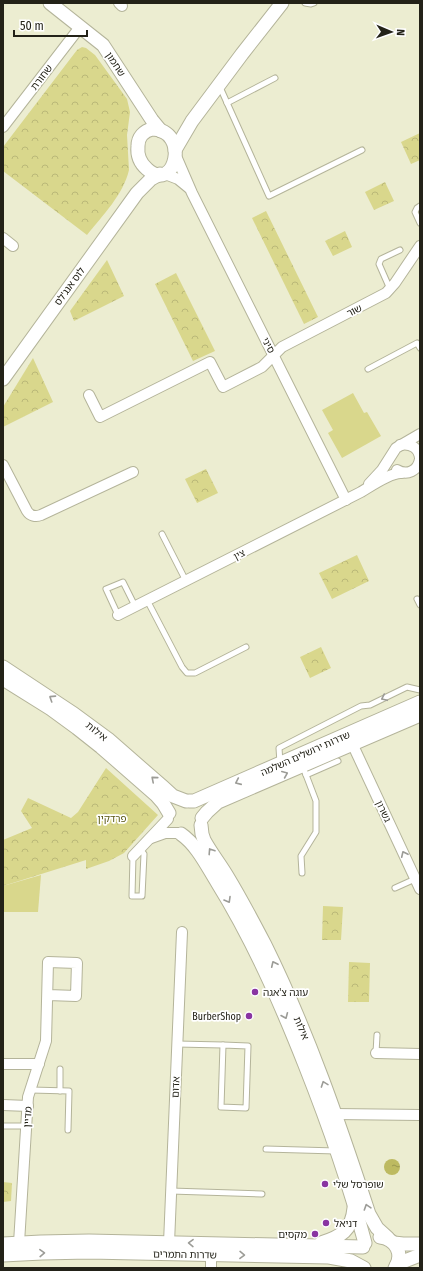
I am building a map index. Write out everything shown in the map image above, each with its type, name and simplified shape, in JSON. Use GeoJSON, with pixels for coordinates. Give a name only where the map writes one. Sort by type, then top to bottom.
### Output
{"type":"FeatureCollection","features":[{"type":"Feature","properties":{"kind":"street","name":"שחמון"},"geometry":{"type":"LineString","coordinates":[[50,3],[105,48],[152,120],[163,132]]}},
{"type":"Feature","properties":{"kind":"street"},"geometry":{"type":"LineString","coordinates":[[175,153],[172,141],[163,132],[156,129],[149,130],[143,134],[139,141],[138,153],[141,162],[150,172],[162,174],[168,172],[173,166],[175,153],[182,136],[192,121],[282,3]]}},
{"type":"Feature","properties":{"kind":"street","name":"שחורת"},"geometry":{"type":"LineString","coordinates":[[3,127],[80,26]]}},
{"type":"Feature","properties":{"kind":"street","name":"שחמון"},"geometry":{"type":"LineString","coordinates":[[139,99],[141,119],[139,141]]}},
{"type":"Feature","properties":{"kind":"street"},"geometry":{"type":"LineString","coordinates":[[163,132],[182,128],[192,121]]}},
{"type":"Feature","properties":{"kind":"street","name":"סיני"},"geometry":{"type":"LineString","coordinates":[[175,153],[191,191],[346,500]]}},
{"type":"Feature","properties":{"kind":"street","name":"לוס אנג'לס"},"geometry":{"type":"LineString","coordinates":[[137,194],[141,178],[141,162]]}},
{"type":"Feature","properties":{"kind":"street","name":"סיני"},"geometry":{"type":"LineString","coordinates":[[162,174],[181,182],[191,191]]}},
{"type":"Feature","properties":{"kind":"street","name":"לוס אנג'לס"},"geometry":{"type":"LineString","coordinates":[[3,379],[137,194],[151,179],[162,174]]}},
{"type":"Feature","properties":{"kind":"street"},"geometry":{"type":"LineString","coordinates":[[3,238],[12,246]]}},
{"type":"Feature","properties":{"kind":"street","name":"שור"},"geometry":{"type":"LineString","coordinates":[[89,395],[100,417],[210,362],[223,387],[262,367],[282,347],[381,296],[390,289],[420,246]]}},
{"type":"Feature","properties":{"kind":"street"},"geometry":{"type":"LineString","coordinates":[[420,434],[400,445],[392,454],[393,466],[397,470],[420,478]]}},
{"type":"Feature","properties":{"kind":"street"},"geometry":{"type":"LineString","coordinates":[[400,445],[412,445],[420,454],[417,467],[413,471],[405,473]]}},
{"type":"Feature","properties":{"kind":"street","name":"צין"},"geometry":{"type":"LineString","coordinates":[[361,492],[382,470],[392,454]]}},
{"type":"Feature","properties":{"kind":"street"},"geometry":{"type":"LineString","coordinates":[[3,465],[27,511],[34,516],[41,515],[133,472]]}},
{"type":"Feature","properties":{"kind":"street","name":"צין"},"geometry":{"type":"LineString","coordinates":[[118,615],[346,500],[391,475],[405,473]]}},
{"type":"Feature","properties":{"kind":"street","name":"אילות"},"geometry":{"type":"LineString","coordinates":[[3,667],[74,714],[104,736],[173,796],[188,801]]}},
{"type":"Feature","properties":{"kind":"street","name":"אילות"},"geometry":{"type":"LineString","coordinates":[[3,679],[51,709],[93,741],[156,795],[163,803],[169,816]]}},
{"type":"Feature","properties":{"kind":"street","name":"שדרות ירושלים השלמה"},"geometry":{"type":"LineString","coordinates":[[201,821],[207,812],[218,802],[304,771],[350,739],[420,702]]}},
{"type":"Feature","properties":{"kind":"street","name":"שדרות ירושלים השלמה"},"geometry":{"type":"LineString","coordinates":[[188,801],[194,801],[280,763],[420,715]]}},
{"type":"Feature","properties":{"kind":"street","name":"גשרון"},"geometry":{"type":"LineString","coordinates":[[350,739],[420,889]]}},
{"type":"Feature","properties":{"kind":"street"},"geometry":{"type":"LineString","coordinates":[[136,853],[169,816],[172,807],[176,803],[188,801],[200,808],[201,821],[197,830],[191,834],[164,833],[149,839]]}},
{"type":"Feature","properties":{"kind":"street"},"geometry":{"type":"LineString","coordinates":[[169,816],[171,826],[180,834]]}},
{"type":"Feature","properties":{"kind":"street","name":"אילות"},"geometry":{"type":"LineString","coordinates":[[201,821],[204,840],[244,904],[274,964],[311,1048],[369,1214],[377,1228],[391,1241]]}},
{"type":"Feature","properties":{"kind":"street","name":"אילות"},"geometry":{"type":"LineString","coordinates":[[180,834],[189,841],[210,871],[234,910],[273,989],[300,1052],[336,1151],[354,1206],[364,1245],[361,1251],[361,1259],[364,1268]]}},
{"type":"Feature","properties":{"kind":"street","name":"אדום"},"geometry":{"type":"LineString","coordinates":[[169,1243],[182,932]]}},
{"type":"Feature","properties":{"kind":"street","name":"מדיין"},"geometry":{"type":"LineString","coordinates":[[19,1243],[28,1097],[46,1041],[48,995]]}},
{"type":"Feature","properties":{"kind":"street"},"geometry":{"type":"LineString","coordinates":[[376,1053],[420,1054]]}},
{"type":"Feature","properties":{"kind":"street"},"geometry":{"type":"LineString","coordinates":[[3,1064],[39,1064]]}},
{"type":"Feature","properties":{"kind":"street"},"geometry":{"type":"LineString","coordinates":[[3,1105],[28,1106]]}},
{"type":"Feature","properties":{"kind":"street"},"geometry":{"type":"LineString","coordinates":[[335,1114],[420,1115]]}},
{"type":"Feature","properties":{"kind":"street"},"geometry":{"type":"LineString","coordinates":[[314,1246],[333,1239],[344,1232],[351,1222],[354,1206]]}},
{"type":"Feature","properties":{"kind":"street","name":"שדרות התמרים"},"geometry":{"type":"LineString","coordinates":[[3,1255],[50,1252],[364,1245],[377,1237],[391,1241]]}},
{"type":"Feature","properties":{"kind":"street","name":"שדרות התמרים"},"geometry":{"type":"LineString","coordinates":[[3,1244],[89,1241],[169,1243],[211,1249],[329,1257],[351,1261],[364,1268]]}},
{"type":"Feature","properties":{"kind":"street"},"geometry":{"type":"LineString","coordinates":[[391,1241],[403,1244],[420,1244]]}},
{"type":"Feature","properties":{"kind":"street"},"geometry":{"type":"LineString","coordinates":[[391,1241],[399,1253],[396,1267]]}},
{"type":"Feature","properties":{"kind":"street"},"geometry":{"type":"LineString","coordinates":[[211,1249],[211,1268]]}},
{"type":"Feature","properties":{"kind":"street"},"geometry":{"type":"LineString","coordinates":[[396,1267],[420,1255]]}},
{"type":"Feature","properties":{"kind":"lane"},"geometry":{"type":"LineString","coordinates":[[305,3],[314,3]]}},
{"type":"Feature","properties":{"kind":"lane"},"geometry":{"type":"LineString","coordinates":[[227,103],[275,78]]}},
{"type":"Feature","properties":{"kind":"lane"},"geometry":{"type":"LineString","coordinates":[[219,84],[268,196],[362,150]]}},
{"type":"Feature","properties":{"kind":"lane"},"geometry":{"type":"LineString","coordinates":[[420,206],[417,208],[416,212],[420,224]]}},
{"type":"Feature","properties":{"kind":"lane"},"geometry":{"type":"LineString","coordinates":[[390,289],[379,264],[381,259],[400,250]]}},
{"type":"Feature","properties":{"kind":"lane"},"geometry":{"type":"LineString","coordinates":[[368,368],[417,343],[420,348]]}},
{"type":"Feature","properties":{"kind":"lane"},"geometry":{"type":"LineString","coordinates":[[162,534],[186,581]]}},
{"type":"Feature","properties":{"kind":"lane"},"geometry":{"type":"LineString","coordinates":[[118,615],[106,589],[122,582],[135,606]]}},
{"type":"Feature","properties":{"kind":"lane"},"geometry":{"type":"LineString","coordinates":[[417,599],[420,605]]}},
{"type":"Feature","properties":{"kind":"lane"},"geometry":{"type":"LineString","coordinates":[[147,600],[182,667],[187,673],[195,673],[246,647]]}},
{"type":"Feature","properties":{"kind":"lane"},"geometry":{"type":"LineString","coordinates":[[280,763],[279,748],[361,706],[370,705],[408,687],[420,690]]}},
{"type":"Feature","properties":{"kind":"lane"},"geometry":{"type":"LineString","coordinates":[[302,873],[302,856],[316,832],[316,801],[304,771],[338,761]]}},
{"type":"Feature","properties":{"kind":"lane"},"geometry":{"type":"LineString","coordinates":[[136,853],[144,854],[142,896],[132,896],[136,853]]}},
{"type":"Feature","properties":{"kind":"lane"},"geometry":{"type":"LineString","coordinates":[[395,888],[415,879]]}},
{"type":"Feature","properties":{"kind":"lane"},"geometry":{"type":"LineString","coordinates":[[376,1053],[377,1035]]}},
{"type":"Feature","properties":{"kind":"lane"},"geometry":{"type":"LineString","coordinates":[[177,1044],[223,1045],[248,1046],[246,1108],[221,1107],[223,1045]]}},
{"type":"Feature","properties":{"kind":"lane"},"geometry":{"type":"LineString","coordinates":[[60,1069],[60,1091]]}},
{"type":"Feature","properties":{"kind":"lane"},"geometry":{"type":"LineString","coordinates":[[31,1090],[69,1091],[68,1130]]}},
{"type":"Feature","properties":{"kind":"lane"},"geometry":{"type":"LineString","coordinates":[[3,1126],[26,1126]]}},
{"type":"Feature","properties":{"kind":"lane"},"geometry":{"type":"LineString","coordinates":[[266,1149],[336,1151]]}},
{"type":"Feature","properties":{"kind":"lane"},"geometry":{"type":"LineString","coordinates":[[171,1191],[262,1194]]}},
{"type":"Feature","properties":{"kind":"green space"},"geometry":{"type":"Polygon","coordinates":[[[82,47],[86,48],[95,55],[127,99],[130,112],[127,135],[129,170],[126,179],[112,204],[87,235],[3,171],[3,147],[77,50],[82,47]]]}},
{"type":"Feature","properties":{"kind":"green space"},"geometry":{"type":"Polygon","coordinates":[[[420,133],[420,160],[411,164],[401,142],[420,133]]]}},
{"type":"Feature","properties":{"kind":"green space"},"geometry":{"type":"Polygon","coordinates":[[[385,182],[394,201],[374,210],[365,192],[385,182]]]}},
{"type":"Feature","properties":{"kind":"green space"},"geometry":{"type":"Polygon","coordinates":[[[266,211],[318,317],[304,324],[252,218],[266,211]]]}},
{"type":"Feature","properties":{"kind":"green space"},"geometry":{"type":"Polygon","coordinates":[[[345,231],[352,247],[333,256],[325,241],[345,231]]]}},
{"type":"Feature","properties":{"kind":"green space"},"geometry":{"type":"Polygon","coordinates":[[[107,260],[124,296],[74,321],[70,311],[107,260]]]}},
{"type":"Feature","properties":{"kind":"green space"},"geometry":{"type":"Polygon","coordinates":[[[176,273],[215,351],[193,361],[155,284],[176,273]]]}},
{"type":"Feature","properties":{"kind":"green space"},"geometry":{"type":"Polygon","coordinates":[[[33,358],[53,402],[3,427],[3,407],[33,358]]]}},
{"type":"Feature","properties":{"kind":"green space"},"geometry":{"type":"Polygon","coordinates":[[[353,393],[364,413],[367,412],[381,436],[342,458],[328,433],[333,430],[322,410],[353,393]]]}},
{"type":"Feature","properties":{"kind":"green space"},"geometry":{"type":"Polygon","coordinates":[[[206,469],[218,493],[197,503],[185,479],[206,469]]]}},
{"type":"Feature","properties":{"kind":"green space"},"geometry":{"type":"Polygon","coordinates":[[[357,555],[369,581],[332,599],[319,573],[357,555]]]}},
{"type":"Feature","properties":{"kind":"green space"},"geometry":{"type":"Polygon","coordinates":[[[321,647],[331,668],[310,678],[300,657],[321,647]]]}},
{"type":"Feature","properties":{"kind":"green space","name":"פרדקין"},"geometry":{"type":"Polygon","coordinates":[[[106,768],[158,815],[124,853],[109,861],[86,869],[86,860],[3,886],[3,840],[32,828],[21,811],[28,798],[71,818],[78,812],[106,768]]]}},
{"type":"Feature","properties":{"kind":"green space"},"geometry":{"type":"Polygon","coordinates":[[[41,875],[38,912],[3,912],[3,886],[41,875]]]}},
{"type":"Feature","properties":{"kind":"green space"},"geometry":{"type":"Polygon","coordinates":[[[323,906],[343,907],[341,940],[322,940],[323,906]]]}},
{"type":"Feature","properties":{"kind":"green space"},"geometry":{"type":"Polygon","coordinates":[[[349,962],[370,963],[369,1002],[348,1002],[349,962]]]}},
{"type":"Feature","properties":{"kind":"green space"},"geometry":{"type":"Polygon","coordinates":[[[3,1182],[12,1183],[11,1201],[3,1202],[3,1182]]]}},
{"type":"Feature","properties":{"kind":"water"},"geometry":{"type":"Polygon","coordinates":[[[389,1159],[395,1159],[400,1164],[398,1173],[395,1175],[389,1175],[384,1170],[384,1164],[389,1159]]]}},
{"type":"Feature","properties":{"kind":"place","name":"עוגה צ'אגה"},"geometry":{"type":"Point","coordinates":[255,992]}},
{"type":"Feature","properties":{"kind":"place","name":"BurberShop"},"geometry":{"type":"Point","coordinates":[249,1016]}},
{"type":"Feature","properties":{"kind":"place","name":"שופרסל שלי"},"geometry":{"type":"Point","coordinates":[325,1184]}},
{"type":"Feature","properties":{"kind":"place","name":"דניאל"},"geometry":{"type":"Point","coordinates":[326,1223]}},
{"type":"Feature","properties":{"kind":"place","name":"מקסים"},"geometry":{"type":"Point","coordinates":[315,1234]}}]}
